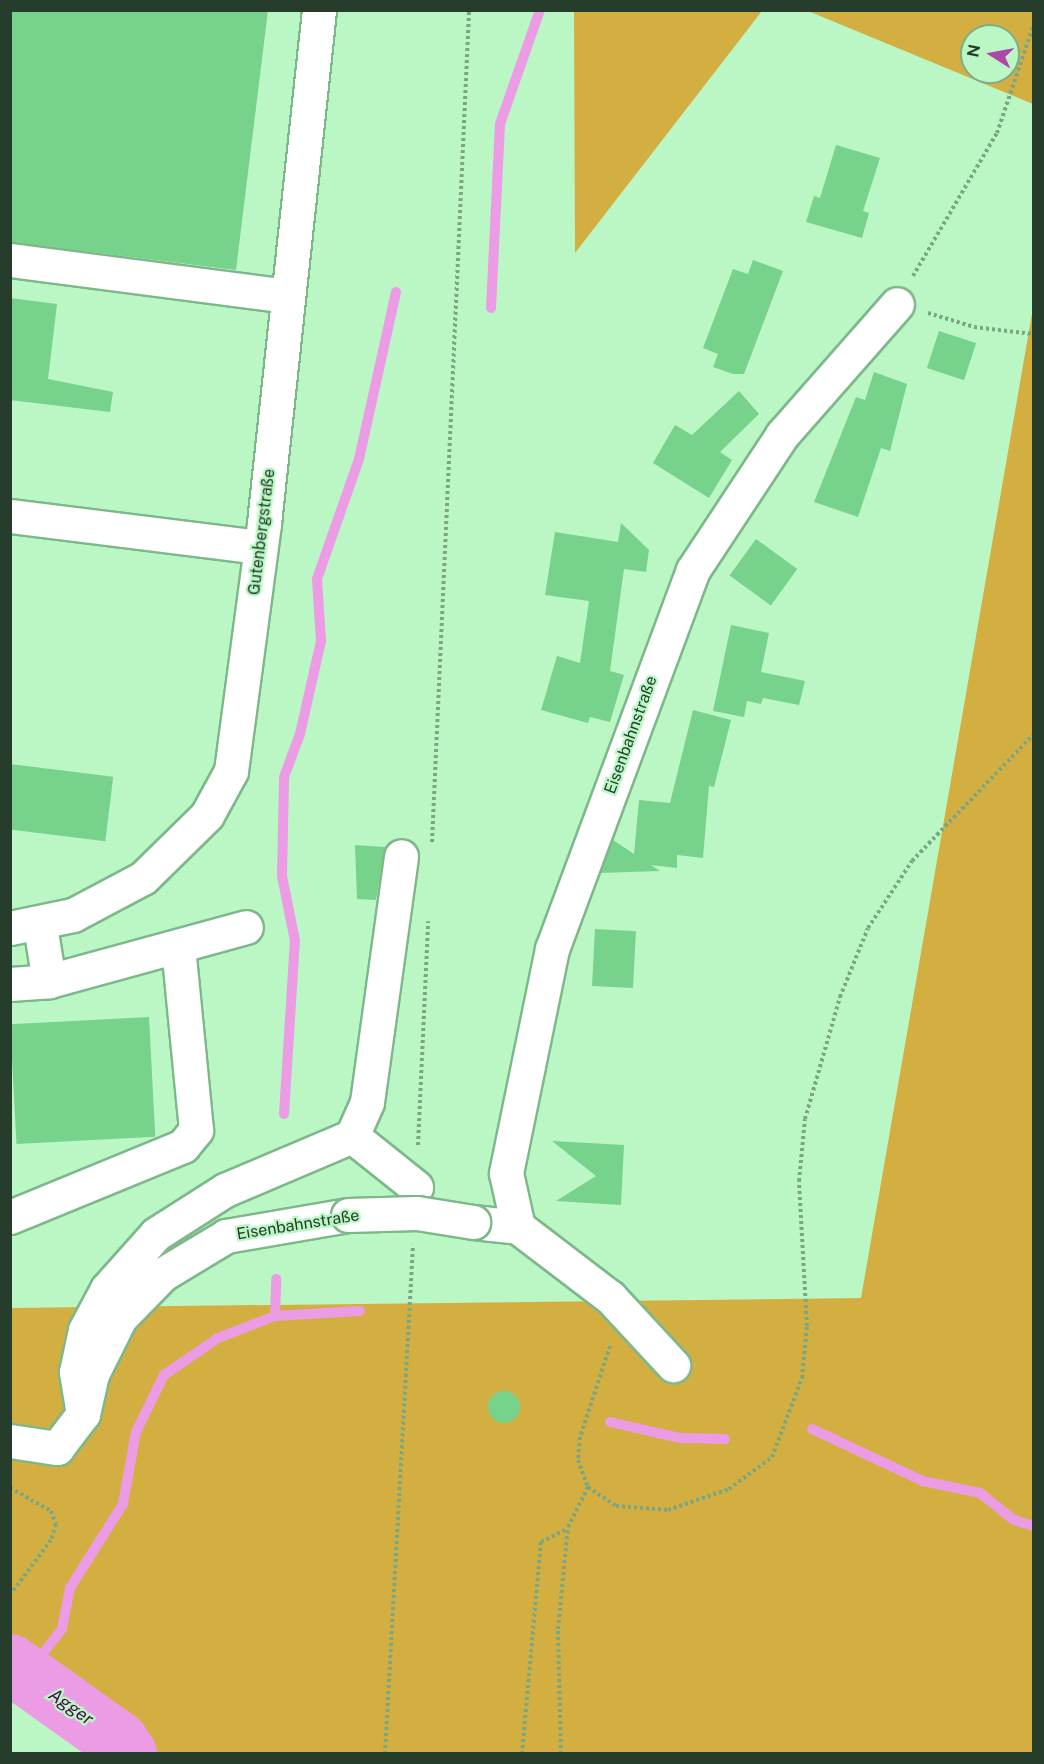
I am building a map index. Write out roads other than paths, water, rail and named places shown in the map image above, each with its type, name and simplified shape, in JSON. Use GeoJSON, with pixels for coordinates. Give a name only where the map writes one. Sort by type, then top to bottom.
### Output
{"type":"FeatureCollection","features":[{"type":"Feature","properties":{"kind":"street","name":"Gutenbergstraße"},"geometry":{"type":"LineString","coordinates":[[25,927],[105,901],[143,878],[207,815],[231,771],[260,547],[319,10]]}},
{"type":"Feature","properties":{"kind":"street"},"geometry":{"type":"LineString","coordinates":[[10,260],[288,296]]}},
{"type":"Feature","properties":{"kind":"street","name":"Eisenbahnstraße"},"geometry":{"type":"LineString","coordinates":[[10,1441],[57,1448],[83,1414],[92,1374],[120,1318],[163,1274],[226,1236],[348,1215],[417,1213],[518,1227],[506,1173],[552,949],[693,570],[782,435],[897,304]]}},
{"type":"Feature","properties":{"kind":"street"},"geometry":{"type":"LineString","coordinates":[[10,516],[260,547]]}},
{"type":"Feature","properties":{"kind":"street"},"geometry":{"type":"LineString","coordinates":[[83,1414],[76,1372],[85,1330],[107,1289],[156,1234],[225,1190],[352,1136],[367,1102],[401,856]]}},
{"type":"Feature","properties":{"kind":"street"},"geometry":{"type":"LineString","coordinates":[[25,927],[49,981]]}},
{"type":"Feature","properties":{"kind":"street"},"geometry":{"type":"LineString","coordinates":[[10,984],[49,981],[178,948],[246,927]]}},
{"type":"Feature","properties":{"kind":"street"},"geometry":{"type":"LineString","coordinates":[[10,1217],[183,1146],[196,1130],[178,948]]}},
{"type":"Feature","properties":{"kind":"street"},"geometry":{"type":"LineString","coordinates":[[352,1136],[416,1187]]}},
{"type":"Feature","properties":{"kind":"street"},"geometry":{"type":"LineString","coordinates":[[518,1227],[610,1297],[673,1365]]}},
{"type":"Feature","properties":{"kind":"waterway"},"geometry":{"type":"LineString","coordinates":[[491,308],[500,124],[540,10]]}},
{"type":"Feature","properties":{"kind":"waterway"},"geometry":{"type":"LineString","coordinates":[[284,1114],[295,941],[282,876],[284,777],[300,734],[321,641],[317,579],[359,459],[396,292]]}},
{"type":"Feature","properties":{"kind":"waterway"},"geometry":{"type":"LineString","coordinates":[[26,1675],[62,1629],[70,1588],[123,1504],[136,1432],[164,1375],[218,1338],[275,1316],[276,1279]]}},
{"type":"Feature","properties":{"kind":"waterway"},"geometry":{"type":"LineString","coordinates":[[275,1316],[360,1311]]}},
{"type":"Feature","properties":{"kind":"waterway"},"geometry":{"type":"LineString","coordinates":[[610,1422],[680,1438],[725,1439]]}},
{"type":"Feature","properties":{"kind":"waterway"},"geometry":{"type":"LineString","coordinates":[[812,1429],[923,1481],[980,1493],[1014,1520],[1034,1526]]}},
{"type":"Feature","properties":{"kind":"waterway","name":"Agger"},"geometry":{"type":"LineString","coordinates":[[10,1664],[118,1741],[127,1754]]}}]}
